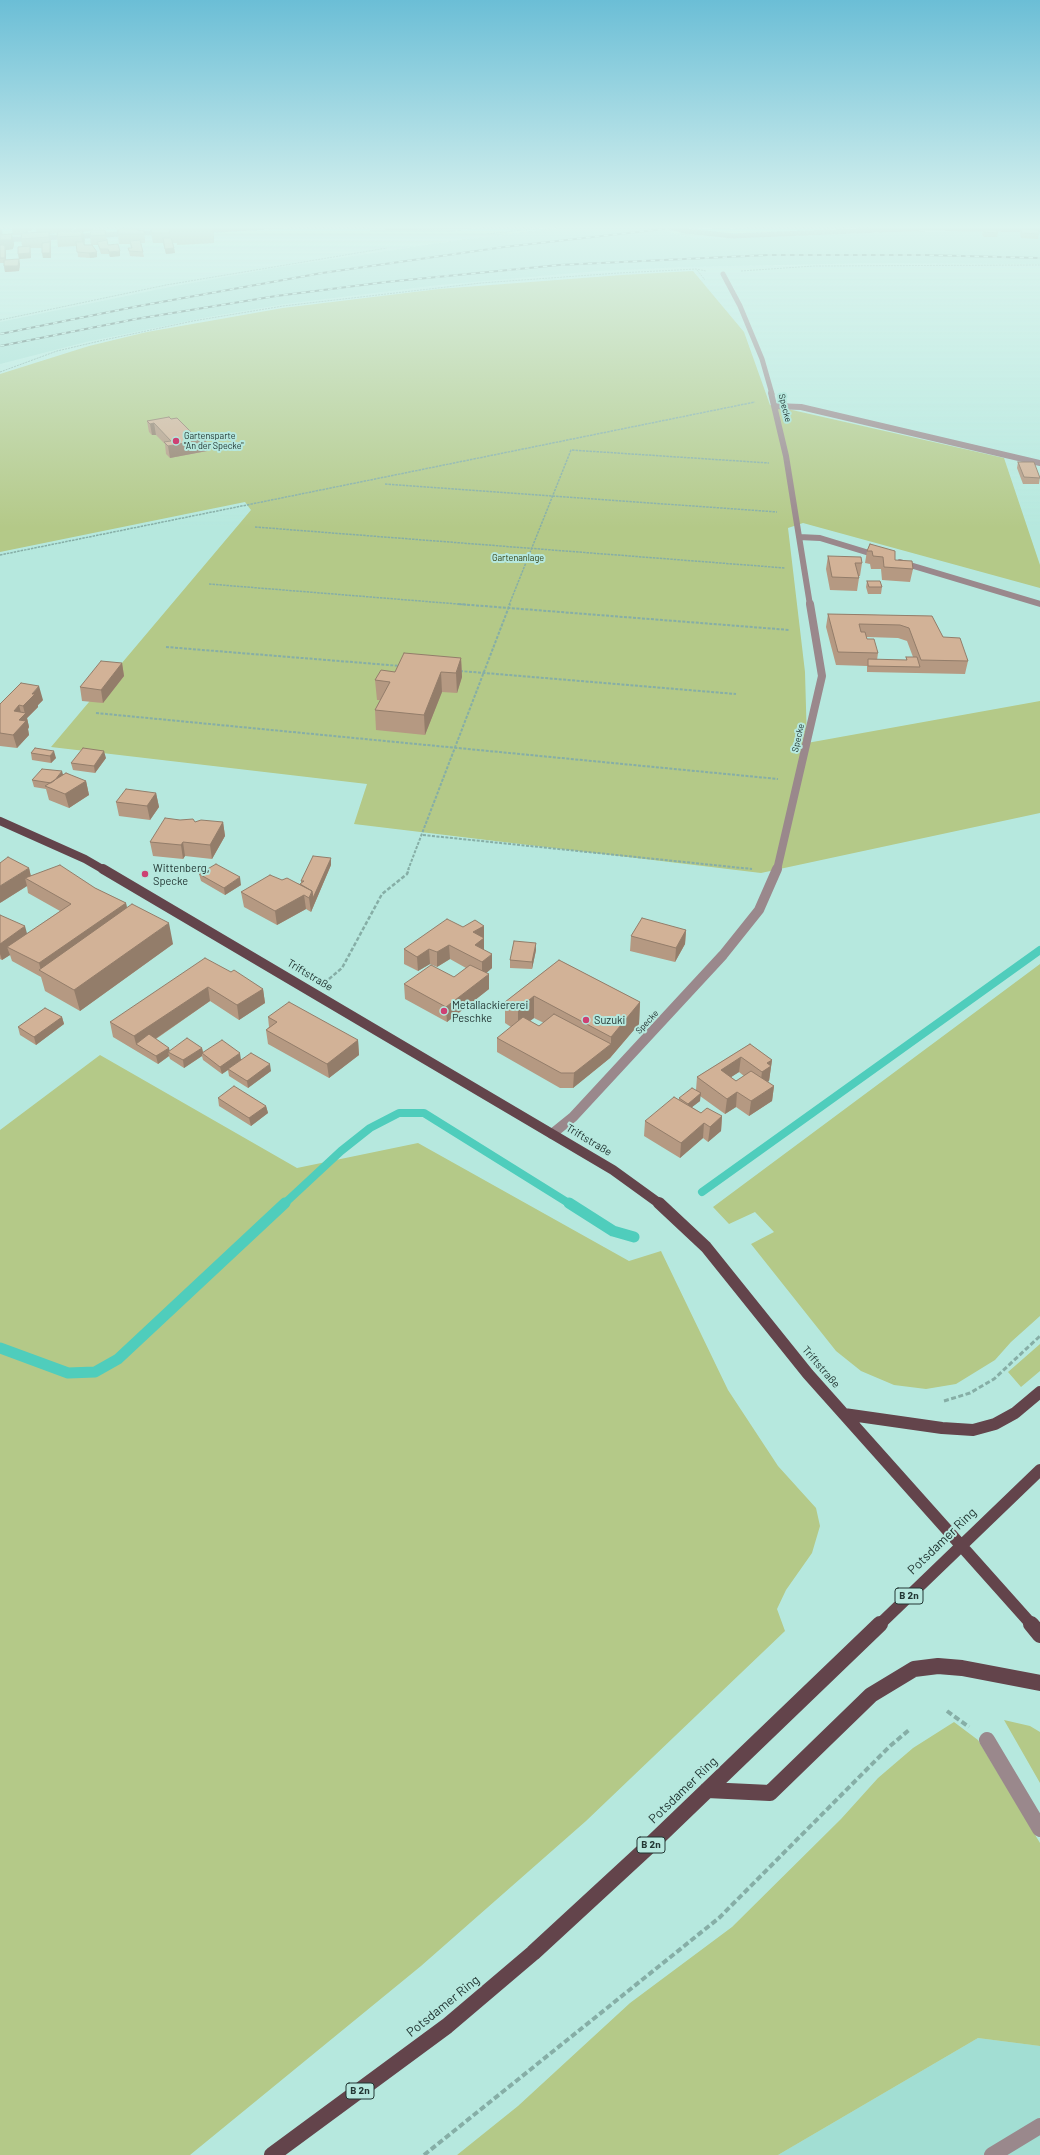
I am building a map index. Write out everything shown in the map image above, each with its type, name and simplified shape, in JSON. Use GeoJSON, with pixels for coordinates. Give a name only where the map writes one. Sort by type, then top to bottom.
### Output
{"type":"FeatureCollection","features":[{"type":"Feature","properties":{"kind":"main road","name":"Triftstraße"},"geometry":{"type":"LineString","coordinates":[[0,821],[85,859],[552,1134],[633,1183],[657,1201],[685,1225],[706,1247],[778,1339],[1040,1635]]}},
{"type":"Feature","properties":{"kind":"main road"},"geometry":{"type":"LineString","coordinates":[[844,1414],[942,1428],[973,1430],[995,1424],[1015,1413],[1040,1392]]}},
{"type":"Feature","properties":{"kind":"main road","name":"Potsdamer Ring"},"geometry":{"type":"LineString","coordinates":[[272,2155],[453,2021],[533,1953],[594,1898],[1040,1470]]}},
{"type":"Feature","properties":{"kind":"main road"},"geometry":{"type":"LineString","coordinates":[[707,1790],[770,1793],[871,1695],[914,1669],[946,1667],[1040,1683]]}},
{"type":"Feature","properties":{"kind":"street","name":"Specke"},"geometry":{"type":"LineString","coordinates":[[552,1134],[573,1117],[723,955],[758,910],[779,865],[822,676],[786,456],[774,402],[762,359],[749,327]]}},
{"type":"Feature","properties":{"kind":"street"},"geometry":{"type":"LineString","coordinates":[[774,402],[1040,463]]}},
{"type":"Feature","properties":{"kind":"street"},"geometry":{"type":"LineString","coordinates":[[799,537],[820,538],[888,558]]}},
{"type":"Feature","properties":{"kind":"street"},"geometry":{"type":"LineString","coordinates":[[896,561],[1040,604]]}},
{"type":"Feature","properties":{"kind":"street"},"geometry":{"type":"LineString","coordinates":[[987,1740],[1040,1829]]}},
{"type":"Feature","properties":{"kind":"street"},"geometry":{"type":"LineString","coordinates":[[992,2155],[1040,2126]]}},
{"type":"Feature","properties":{"kind":"path"},"geometry":{"type":"LineString","coordinates":[[0,372],[57,351],[167,327]]}},
{"type":"Feature","properties":{"kind":"path"},"geometry":{"type":"LineString","coordinates":[[0,555],[774,402]]}},
{"type":"Feature","properties":{"kind":"path"},"geometry":{"type":"LineString","coordinates":[[312,992],[342,968],[382,894],[407,874],[423,835],[482,673],[510,607],[571,450],[773,464]]}},
{"type":"Feature","properties":{"kind":"path"},"geometry":{"type":"LineString","coordinates":[[385,484],[778,512]]}},
{"type":"Feature","properties":{"kind":"path"},"geometry":{"type":"LineString","coordinates":[[256,527],[786,568]]}},
{"type":"Feature","properties":{"kind":"path"},"geometry":{"type":"LineString","coordinates":[[209,584],[790,630]]}},
{"type":"Feature","properties":{"kind":"path"},"geometry":{"type":"LineString","coordinates":[[166,647],[403,666]]}},
{"type":"Feature","properties":{"kind":"path"},"geometry":{"type":"LineString","coordinates":[[458,671],[736,694]]}},
{"type":"Feature","properties":{"kind":"path"},"geometry":{"type":"LineString","coordinates":[[96,713],[779,779]]}},
{"type":"Feature","properties":{"kind":"path"},"geometry":{"type":"LineString","coordinates":[[423,835],[752,869]]}},
{"type":"Feature","properties":{"kind":"path"},"geometry":{"type":"LineString","coordinates":[[944,1400],[970,1393],[994,1379],[1040,1336]]}},
{"type":"Feature","properties":{"kind":"path"},"geometry":{"type":"LineString","coordinates":[[424,2155],[719,1918],[890,1746],[908,1730]]}},
{"type":"Feature","properties":{"kind":"shaded area"},"geometry":{"type":"Polygon","coordinates":[[[0,327],[161,327],[86,342],[0,364],[0,327]]]}},
{"type":"Feature","properties":{"kind":"shaded area"},"geometry":{"type":"Polygon","coordinates":[[[978,2038],[1040,2046],[1040,2155],[778,2155],[978,2038]]]}},
{"type":"Feature","properties":{"kind":"green space","name":"Gartenanlage"},"geometry":{"type":"Polygon","coordinates":[[[178,327],[739,327],[744,332],[770,405],[1004,458],[1040,565],[1040,588],[803,523],[788,528],[805,672],[807,743],[1040,701],[1040,813],[761,873],[354,824],[367,784],[51,747],[251,510],[245,502],[0,552],[0,374],[89,346],[147,332],[178,327]]]}},
{"type":"Feature","properties":{"kind":"green space"},"geometry":{"type":"Polygon","coordinates":[[[1040,964],[1040,1316],[1011,1342],[995,1360],[956,1384],[926,1389],[894,1385],[861,1371],[836,1351],[751,1244],[774,1232],[755,1212],[729,1224],[713,1207],[1040,964]]]}},
{"type":"Feature","properties":{"kind":"green space"},"geometry":{"type":"Polygon","coordinates":[[[100,1055],[297,1168],[418,1143],[629,1261],[661,1251],[728,1390],[778,1466],[816,1508],[820,1526],[812,1553],[786,1590],[777,1609],[785,1631],[586,1821],[421,1966],[190,2155],[0,2155],[0,1130],[100,1055]]]}},
{"type":"Feature","properties":{"kind":"green space"},"geometry":{"type":"Polygon","coordinates":[[[1040,1344],[1040,1371],[1021,1387],[1008,1372],[1040,1344]]]}},
{"type":"Feature","properties":{"kind":"green space"},"geometry":{"type":"Polygon","coordinates":[[[1004,1720],[1030,1726],[1040,1732],[1040,1783],[1004,1720]]]}},
{"type":"Feature","properties":{"kind":"green space"},"geometry":{"type":"Polygon","coordinates":[[[954,1722],[978,1740],[1040,1843],[1040,2046],[978,2038],[778,2155],[457,2155],[518,2106],[630,2003],[732,1927],[841,1819],[878,1778],[913,1748],[954,1722]]]}},
{"type":"Feature","properties":{"kind":"building"},"geometry":{"type":"Polygon","coordinates":[[[169,417],[171,419],[177,418],[195,436],[201,435],[206,439],[168,446],[164,442],[171,441],[154,423],[150,424],[147,421],[169,417]]]}},
{"type":"Feature","properties":{"kind":"building"},"geometry":{"type":"Polygon","coordinates":[[[1018,462],[1034,462],[1040,478],[1024,477],[1018,462]]]}},
{"type":"Feature","properties":{"kind":"building"},"geometry":{"type":"Polygon","coordinates":[[[870,544],[895,551],[895,560],[912,561],[913,569],[884,567],[883,557],[873,556],[872,551],[867,551],[870,544]]]}},
{"type":"Feature","properties":{"kind":"building"},"geometry":{"type":"Polygon","coordinates":[[[828,556],[861,557],[862,563],[855,563],[859,578],[832,577],[828,556]]]}},
{"type":"Feature","properties":{"kind":"building"},"geometry":{"type":"Polygon","coordinates":[[[867,581],[880,581],[882,587],[869,587],[867,581]]]}},
{"type":"Feature","properties":{"kind":"building"},"geometry":{"type":"Polygon","coordinates":[[[828,614],[932,616],[943,637],[960,638],[968,661],[921,660],[909,628],[900,625],[859,624],[861,632],[865,632],[867,639],[874,639],[878,653],[838,652],[828,614]]]}},
{"type":"Feature","properties":{"kind":"building"},"geometry":{"type":"Polygon","coordinates":[[[404,653],[461,658],[456,673],[441,672],[424,715],[375,710],[390,682],[375,680],[381,670],[395,672],[404,653]]]}},
{"type":"Feature","properties":{"kind":"building"},"geometry":{"type":"Polygon","coordinates":[[[906,657],[917,657],[920,667],[868,666],[868,659],[907,660],[906,657]]]}},
{"type":"Feature","properties":{"kind":"building"},"geometry":{"type":"Polygon","coordinates":[[[101,661],[122,663],[101,690],[80,687],[101,661]]]}},
{"type":"Feature","properties":{"kind":"building"},"geometry":{"type":"Polygon","coordinates":[[[21,683],[39,686],[32,694],[35,694],[23,706],[19,705],[14,711],[26,713],[19,720],[26,721],[13,735],[0,733],[0,704],[21,683]]]}},
{"type":"Feature","properties":{"kind":"building"},"geometry":{"type":"Polygon","coordinates":[[[35,748],[54,751],[50,756],[31,753],[35,748]]]}},
{"type":"Feature","properties":{"kind":"building"},"geometry":{"type":"Polygon","coordinates":[[[83,748],[104,751],[94,766],[71,763],[83,748]]]}},
{"type":"Feature","properties":{"kind":"building"},"geometry":{"type":"Polygon","coordinates":[[[42,769],[62,771],[51,783],[32,780],[42,769]]]}},
{"type":"Feature","properties":{"kind":"building"},"geometry":{"type":"Polygon","coordinates":[[[66,773],[86,781],[65,794],[45,786],[66,773]]]}},
{"type":"Feature","properties":{"kind":"building"},"geometry":{"type":"Polygon","coordinates":[[[126,789],[156,793],[147,806],[116,802],[126,789]]]}},
{"type":"Feature","properties":{"kind":"building"},"geometry":{"type":"Polygon","coordinates":[[[165,818],[180,820],[193,819],[195,822],[201,820],[223,822],[210,845],[183,842],[181,845],[150,842],[165,818]]]}},
{"type":"Feature","properties":{"kind":"building"},"geometry":{"type":"Polygon","coordinates":[[[313,856],[331,858],[313,898],[312,891],[300,884],[304,881],[301,881],[313,856]]]}},
{"type":"Feature","properties":{"kind":"building"},"geometry":{"type":"Polygon","coordinates":[[[8,857],[29,868],[0,886],[0,863],[8,857]]]}},
{"type":"Feature","properties":{"kind":"building"},"geometry":{"type":"Polygon","coordinates":[[[216,864],[240,877],[224,888],[199,874],[216,864]]]}},
{"type":"Feature","properties":{"kind":"building"},"geometry":{"type":"Polygon","coordinates":[[[60,865],[95,888],[126,903],[39,963],[7,947],[71,904],[25,878],[60,865]]]}},
{"type":"Feature","properties":{"kind":"building"},"geometry":{"type":"Polygon","coordinates":[[[270,875],[282,880],[287,878],[312,891],[309,898],[304,895],[275,911],[241,892],[270,875]]]}},
{"type":"Feature","properties":{"kind":"building"},"geometry":{"type":"Polygon","coordinates":[[[132,904],[169,923],[74,990],[39,970],[132,904]]]}},
{"type":"Feature","properties":{"kind":"building"},"geometry":{"type":"Polygon","coordinates":[[[0,915],[25,926],[0,944],[0,915]]]}},
{"type":"Feature","properties":{"kind":"building"},"geometry":{"type":"Polygon","coordinates":[[[642,918],[686,930],[676,948],[631,936],[642,918]]]}},
{"type":"Feature","properties":{"kind":"building"},"geometry":{"type":"Polygon","coordinates":[[[447,919],[463,927],[475,920],[484,926],[473,932],[484,938],[475,945],[492,954],[482,962],[449,945],[437,952],[429,949],[417,957],[404,949],[447,919]]]}},
{"type":"Feature","properties":{"kind":"building"},"geometry":{"type":"Polygon","coordinates":[[[514,941],[536,943],[532,962],[510,960],[514,941]]]}},
{"type":"Feature","properties":{"kind":"building"},"geometry":{"type":"Polygon","coordinates":[[[205,958],[231,972],[234,970],[263,989],[237,1005],[208,987],[134,1036],[110,1022],[205,958]]]}},
{"type":"Feature","properties":{"kind":"building"},"geometry":{"type":"Polygon","coordinates":[[[559,960],[640,1002],[611,1037],[534,996],[518,1009],[505,1002],[559,960]]]}},
{"type":"Feature","properties":{"kind":"building"},"geometry":{"type":"Polygon","coordinates":[[[431,965],[454,977],[470,965],[489,974],[446,1007],[404,984],[431,965]]]}},
{"type":"Feature","properties":{"kind":"building"},"geometry":{"type":"Polygon","coordinates":[[[289,1002],[358,1040],[327,1064],[266,1030],[277,1022],[268,1017],[289,1002]]]}},
{"type":"Feature","properties":{"kind":"building"},"geometry":{"type":"Polygon","coordinates":[[[45,1008],[62,1017],[34,1037],[18,1027],[45,1008]]]}},
{"type":"Feature","properties":{"kind":"building"},"geometry":{"type":"Polygon","coordinates":[[[554,1014],[611,1044],[574,1073],[561,1073],[497,1038],[523,1017],[539,1026],[554,1014]]]}},
{"type":"Feature","properties":{"kind":"building"},"geometry":{"type":"Polygon","coordinates":[[[149,1034],[169,1048],[156,1056],[136,1044],[149,1034]]]}},
{"type":"Feature","properties":{"kind":"building"},"geometry":{"type":"Polygon","coordinates":[[[187,1038],[202,1048],[183,1060],[168,1052],[187,1038]]]}},
{"type":"Feature","properties":{"kind":"building"},"geometry":{"type":"Polygon","coordinates":[[[222,1040],[240,1053],[220,1067],[202,1053],[222,1040]]]}},
{"type":"Feature","properties":{"kind":"building"},"geometry":{"type":"Polygon","coordinates":[[[750,1044],[772,1060],[767,1063],[771,1066],[762,1072],[741,1057],[721,1070],[736,1081],[751,1071],[774,1086],[751,1101],[737,1092],[727,1099],[697,1077],[750,1044]]]}},
{"type":"Feature","properties":{"kind":"building"},"geometry":{"type":"Polygon","coordinates":[[[251,1053],[270,1064],[247,1081],[228,1069],[251,1053]]]}},
{"type":"Feature","properties":{"kind":"building"},"geometry":{"type":"Polygon","coordinates":[[[234,1086],[266,1106],[249,1118],[218,1098],[234,1086]]]}},
{"type":"Feature","properties":{"kind":"building"},"geometry":{"type":"Polygon","coordinates":[[[692,1088],[701,1093],[688,1104],[679,1098],[692,1088]]]}},
{"type":"Feature","properties":{"kind":"building"},"geometry":{"type":"Polygon","coordinates":[[[674,1097],[701,1113],[707,1108],[722,1116],[710,1127],[704,1123],[681,1143],[645,1121],[674,1097]]]}},
{"type":"Feature","properties":{"kind":"waterway"},"geometry":{"type":"LineString","coordinates":[[702,1192],[1040,950]]}},
{"type":"Feature","properties":{"kind":"waterway"},"geometry":{"type":"LineString","coordinates":[[284,1204],[341,1151],[370,1128],[399,1113],[424,1113],[570,1204]]}},
{"type":"Feature","properties":{"kind":"waterway"},"geometry":{"type":"LineString","coordinates":[[0,1348],[68,1373],[95,1372],[118,1359],[285,1203]]}},
{"type":"Feature","properties":{"kind":"waterway"},"geometry":{"type":"LineString","coordinates":[[569,1203],[613,1231],[634,1237]]}},
{"type":"Feature","properties":{"kind":"railway"},"geometry":{"type":"LineString","coordinates":[[0,334],[37,327]]}},
{"type":"Feature","properties":{"kind":"railway"},"geometry":{"type":"LineString","coordinates":[[0,346],[98,327]]}},
{"type":"Feature","properties":{"kind":"place","name":"Gartensparte \"An der Specke\""},"geometry":{"type":"Point","coordinates":[176,441]}},
{"type":"Feature","properties":{"kind":"place","name":"Wittenberg, Specke"},"geometry":{"type":"Point","coordinates":[145,874]}},
{"type":"Feature","properties":{"kind":"place","name":"Metallackiererei Peschke"},"geometry":{"type":"Point","coordinates":[444,1011]}},
{"type":"Feature","properties":{"kind":"place","name":"Suzuki"},"geometry":{"type":"Point","coordinates":[586,1020]}}]}
